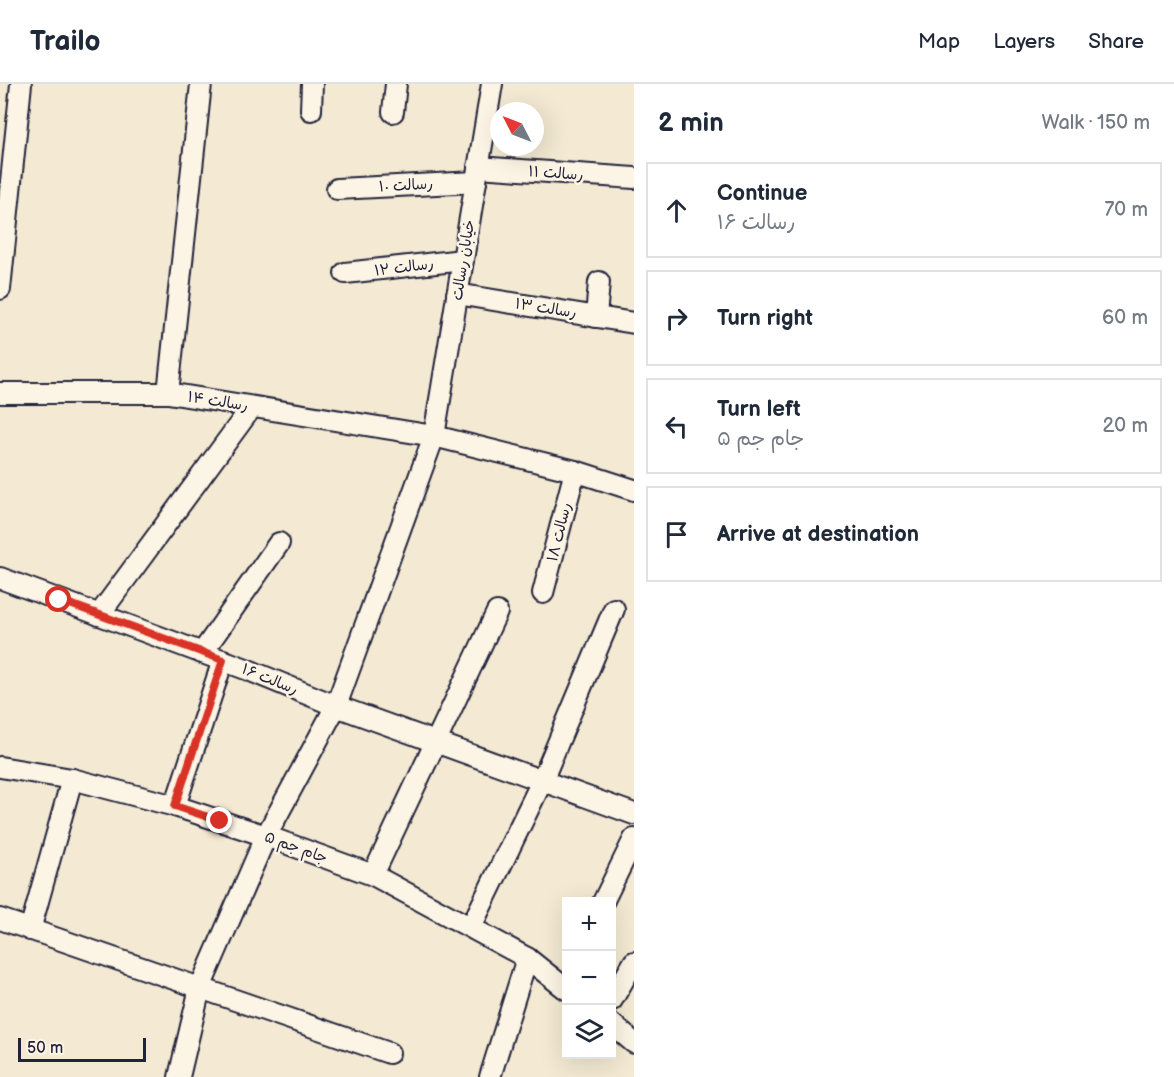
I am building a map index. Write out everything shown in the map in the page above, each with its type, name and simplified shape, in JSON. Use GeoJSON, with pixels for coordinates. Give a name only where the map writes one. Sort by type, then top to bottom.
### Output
{"type":"FeatureCollection","features":[{"type":"Feature","properties":{"kind":"street"},"geometry":{"type":"LineString","coordinates":[[0,289],[21,84]]}},
{"type":"Feature","properties":{"kind":"street"},"geometry":{"type":"LineString","coordinates":[[168,393],[201,84]]}},
{"type":"Feature","properties":{"kind":"street"},"geometry":{"type":"LineString","coordinates":[[311,110],[312,84]]}},
{"type":"Feature","properties":{"kind":"street"},"geometry":{"type":"LineString","coordinates":[[393,112],[396,84]]}},
{"type":"Feature","properties":{"kind":"street","name":"خیابان رسالت"},"geometry":{"type":"LineString","coordinates":[[179,1077],[200,988],[266,836],[336,706],[434,436],[492,84]]}},
{"type":"Feature","properties":{"kind":"street","name":"رسالت ۱۱"},"geometry":{"type":"LineString","coordinates":[[477,174],[634,178]]}},
{"type":"Feature","properties":{"kind":"street","name":"رسالت ۱۰"},"geometry":{"type":"LineString","coordinates":[[337,189],[477,174]]}},
{"type":"Feature","properties":{"kind":"street","name":"رسالت ۱۲"},"geometry":{"type":"LineString","coordinates":[[345,273],[463,260]]}},
{"type":"Feature","properties":{"kind":"street"},"geometry":{"type":"LineString","coordinates":[[596,317],[599,282]]}},
{"type":"Feature","properties":{"kind":"street","name":"رسالت ۱۳"},"geometry":{"type":"LineString","coordinates":[[457,294],[634,323]]}},
{"type":"Feature","properties":{"kind":"street","name":"رسالت ۱۴"},"geometry":{"type":"LineString","coordinates":[[0,393],[168,393],[434,436]]}},
{"type":"Feature","properties":{"kind":"street"},"geometry":{"type":"LineString","coordinates":[[99,615],[252,407]]}},
{"type":"Feature","properties":{"kind":"street"},"geometry":{"type":"LineString","coordinates":[[434,436],[574,471],[634,490]]}},
{"type":"Feature","properties":{"kind":"street","name":"رسالت ۱۸"},"geometry":{"type":"LineString","coordinates":[[543,593],[574,471]]}},
{"type":"Feature","properties":{"kind":"street"},"geometry":{"type":"LineString","coordinates":[[202,653],[279,543]]}},
{"type":"Feature","properties":{"kind":"street","name":"رسالت ۱۶"},"geometry":{"type":"LineString","coordinates":[[0,579],[223,660],[336,706],[634,814]]}},
{"type":"Feature","properties":{"kind":"street"},"geometry":{"type":"LineString","coordinates":[[471,927],[542,781],[614,609]]}},
{"type":"Feature","properties":{"kind":"street"},"geometry":{"type":"LineString","coordinates":[[373,876],[497,612]]}},
{"type":"Feature","properties":{"kind":"street"},"geometry":{"type":"LineString","coordinates":[[175,806],[223,660]]}},
{"type":"Feature","properties":{"kind":"street","name":"جام جم ۵"},"geometry":{"type":"LineString","coordinates":[[0,767],[72,779],[175,806],[266,836],[373,876],[471,927],[562,980]]}},
{"type":"Feature","properties":{"kind":"street"},"geometry":{"type":"LineString","coordinates":[[30,930],[72,779]]}},
{"type":"Feature","properties":{"kind":"street"},"geometry":{"type":"LineString","coordinates":[[605,897],[634,839]]}},
{"type":"Feature","properties":{"kind":"street"},"geometry":{"type":"LineString","coordinates":[[0,919],[389,1053]]}},
{"type":"Feature","properties":{"kind":"street"},"geometry":{"type":"LineString","coordinates":[[490,1077],[527,958]]}},
{"type":"Feature","properties":{"kind":"street"},"geometry":{"type":"LineString","coordinates":[[616,993],[634,962]]}},
{"type":"Feature","properties":{"kind":"street"},"geometry":{"type":"LineString","coordinates":[[616,1027],[634,1043]]}},
{"type":"Feature","properties":{"kind":"route"},"geometry":{"type":"LineString","coordinates":[[59,600],[223,660],[175,806],[220,821]]}}]}
